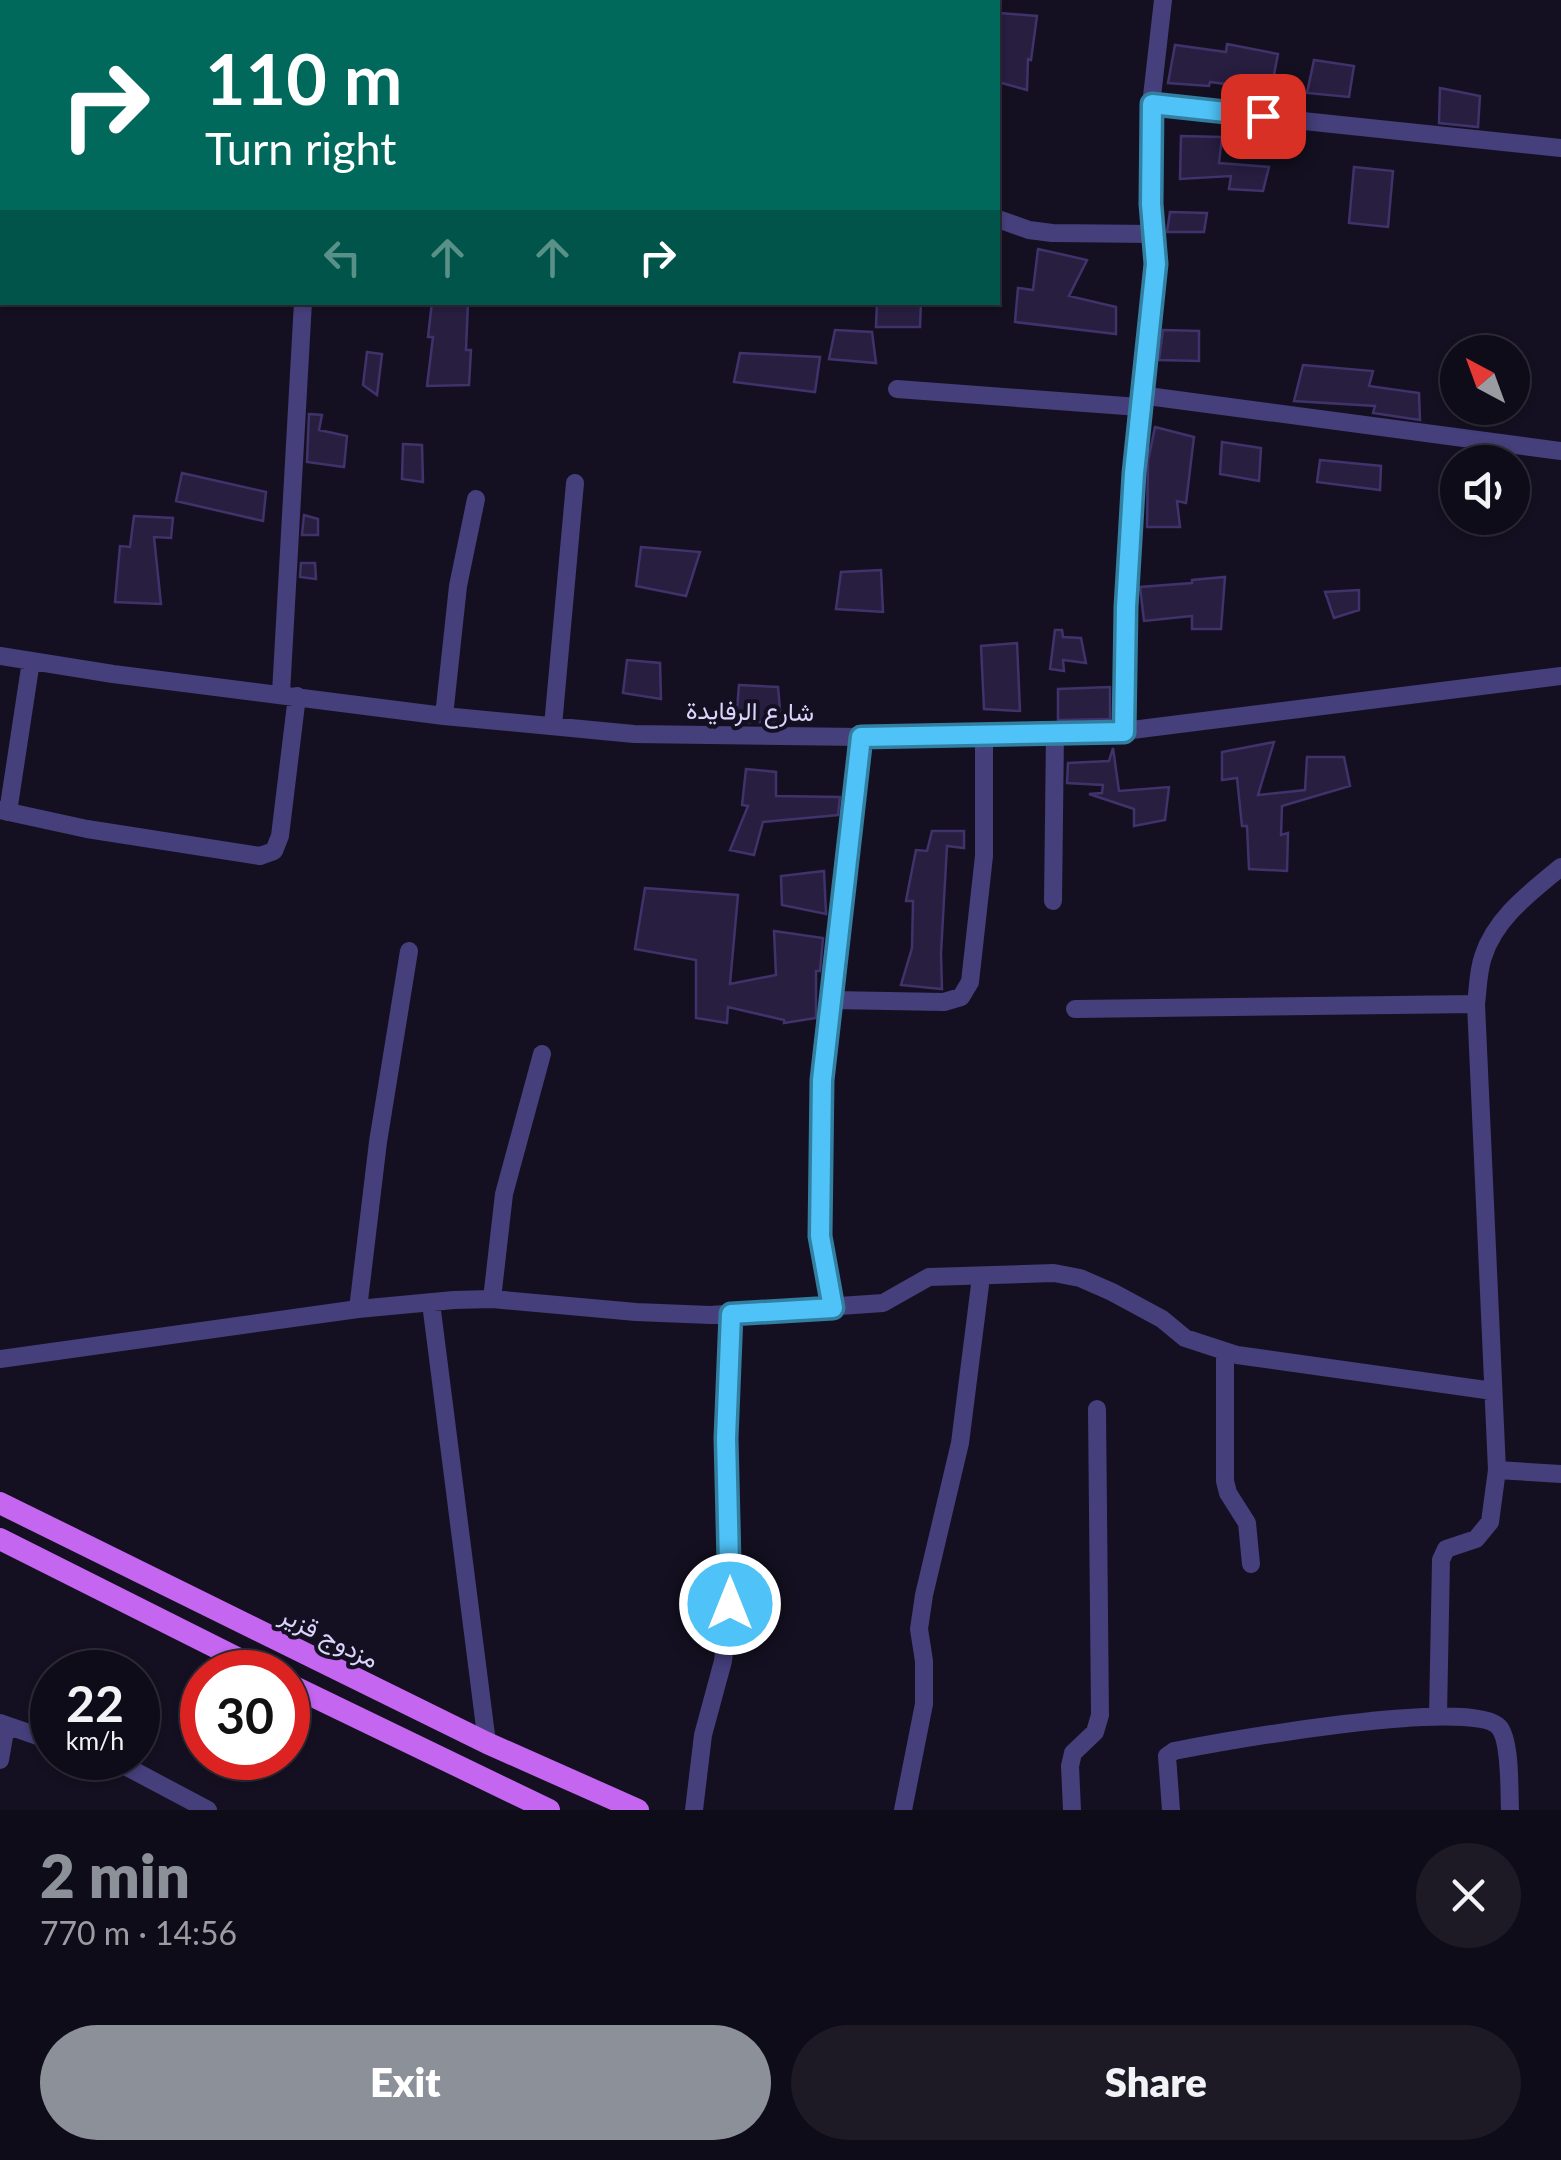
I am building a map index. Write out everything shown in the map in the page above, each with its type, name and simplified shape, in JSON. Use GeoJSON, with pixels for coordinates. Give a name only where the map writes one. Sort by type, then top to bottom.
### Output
{"type":"FeatureCollection","features":[{"type":"Feature","properties":{"kind":"main road","name":"مزدوج قزير"},"geometry":{"type":"LineString","coordinates":[[0,1503],[487,1743],[638,1810]]}},
{"type":"Feature","properties":{"kind":"main road"},"geometry":{"type":"LineString","coordinates":[[0,1540],[221,1650]]}},
{"type":"Feature","properties":{"kind":"main road"},"geometry":{"type":"LineString","coordinates":[[310,1695],[521,1804],[550,1810]]}},
{"type":"Feature","properties":{"kind":"street"},"geometry":{"type":"LineString","coordinates":[[1124,732],[1126,607],[1139,401],[1156,264],[1151,204],[1152,104],[1163,0]]}},
{"type":"Feature","properties":{"kind":"street"},"geometry":{"type":"LineString","coordinates":[[1152,104],[1561,148]]}},
{"type":"Feature","properties":{"kind":"street"},"geometry":{"type":"LineString","coordinates":[[1000,219],[1029,230],[1052,233],[1154,234]]}},
{"type":"Feature","properties":{"kind":"street"},"geometry":{"type":"LineString","coordinates":[[31,661],[4,811],[260,856],[274,851],[280,836],[289,695],[303,305]]}},
{"type":"Feature","properties":{"kind":"street"},"geometry":{"type":"LineString","coordinates":[[897,389],[1139,401],[1561,451]]}},
{"type":"Feature","properties":{"kind":"street"},"geometry":{"type":"LineString","coordinates":[[553,726],[575,483]]}},
{"type":"Feature","properties":{"kind":"street"},"geometry":{"type":"LineString","coordinates":[[444,716],[458,586],[476,499]]}},
{"type":"Feature","properties":{"kind":"street","name":"شارع الرفايدة"},"geometry":{"type":"LineString","coordinates":[[0,656],[444,716],[634,734],[861,737],[1124,732],[1561,676]]}},
{"type":"Feature","properties":{"kind":"street"},"geometry":{"type":"LineString","coordinates":[[1053,901],[1055,734]]}},
{"type":"Feature","properties":{"kind":"street"},"geometry":{"type":"LineString","coordinates":[[832,1000],[944,1002],[961,997],[970,982],[984,856],[984,735]]}},
{"type":"Feature","properties":{"kind":"street"},"geometry":{"type":"LineString","coordinates":[[833,1308],[820,1236],[822,1080],[861,737]]}},
{"type":"Feature","properties":{"kind":"street"},"geometry":{"type":"LineString","coordinates":[[1438,1716],[1441,1560],[1446,1548],[1476,1539],[1490,1522],[1497,1470],[1494,1336],[1476,1004],[1483,957],[1498,926],[1523,898],[1561,867]]}},
{"type":"Feature","properties":{"kind":"street"},"geometry":{"type":"LineString","coordinates":[[358,1309],[378,1142],[409,951]]}},
{"type":"Feature","properties":{"kind":"street"},"geometry":{"type":"LineString","coordinates":[[1075,1008],[1476,1004]]}},
{"type":"Feature","properties":{"kind":"street"},"geometry":{"type":"LineString","coordinates":[[492,1299],[504,1194],[542,1054]]}},
{"type":"Feature","properties":{"kind":"street"},"geometry":{"type":"LineString","coordinates":[[0,1359],[358,1309],[431,1303],[492,1299],[636,1312],[731,1314],[883,1303],[929,1277],[1054,1273],[1080,1278],[1130,1300],[1185,1338],[1225,1352],[1493,1391]]}},
{"type":"Feature","properties":{"kind":"street"},"geometry":{"type":"LineString","coordinates":[[902,1810],[924,1704],[919,1629],[924,1595],[960,1443],[982,1277]]}},
{"type":"Feature","properties":{"kind":"street"},"geometry":{"type":"LineString","coordinates":[[431,1303],[487,1743]]}},
{"type":"Feature","properties":{"kind":"street"},"geometry":{"type":"LineString","coordinates":[[694,1810],[703,1735],[722,1661],[730,1604],[726,1438],[731,1314]]}},
{"type":"Feature","properties":{"kind":"street"},"geometry":{"type":"LineString","coordinates":[[1225,1352],[1225,1481],[1228,1493],[1247,1522],[1251,1564]]}},
{"type":"Feature","properties":{"kind":"street"},"geometry":{"type":"LineString","coordinates":[[1072,1810],[1073,1753],[1095,1732],[1100,1715],[1097,1409]]}},
{"type":"Feature","properties":{"kind":"street"},"geometry":{"type":"LineString","coordinates":[[1497,1470],[1561,1474]]}},
{"type":"Feature","properties":{"kind":"street"},"geometry":{"type":"LineString","coordinates":[[1171,1810],[1167,1756],[1174,1751],[1336,1725],[1438,1716],[1485,1718],[1499,1727],[1505,1742],[1510,1810]]}},
{"type":"Feature","properties":{"kind":"street"},"geometry":{"type":"LineString","coordinates":[[0,1760],[3,1724],[30,1734]]}},
{"type":"Feature","properties":{"kind":"street"},"geometry":{"type":"LineString","coordinates":[[151,1780],[208,1810]]}},
{"type":"Feature","properties":{"kind":"building"},"geometry":{"type":"Polygon","coordinates":[[[1000,13],[1037,16],[1031,60],[1028,59],[1027,90],[1000,83],[1000,13]]]}},
{"type":"Feature","properties":{"kind":"building"},"geometry":{"type":"Polygon","coordinates":[[[1227,44],[1278,54],[1271,90],[1210,82],[1209,86],[1168,83],[1175,45],[1226,52],[1227,44]]]}},
{"type":"Feature","properties":{"kind":"building"},"geometry":{"type":"Polygon","coordinates":[[[1314,60],[1354,66],[1349,97],[1307,93],[1314,60]]]}},
{"type":"Feature","properties":{"kind":"building"},"geometry":{"type":"Polygon","coordinates":[[[1440,88],[1480,96],[1478,127],[1439,123],[1440,88]]]}},
{"type":"Feature","properties":{"kind":"building"},"geometry":{"type":"Polygon","coordinates":[[[1181,136],[1222,137],[1219,163],[1269,167],[1263,191],[1229,189],[1231,176],[1180,179],[1181,136]]]}},
{"type":"Feature","properties":{"kind":"building"},"geometry":{"type":"Polygon","coordinates":[[[1354,167],[1393,171],[1388,227],[1349,223],[1354,167]]]}},
{"type":"Feature","properties":{"kind":"building"},"geometry":{"type":"Polygon","coordinates":[[[1170,212],[1207,213],[1204,232],[1167,232],[1170,212]]]}},
{"type":"Feature","properties":{"kind":"building"},"geometry":{"type":"Polygon","coordinates":[[[1038,249],[1087,260],[1069,296],[1116,307],[1116,334],[1015,322],[1018,288],[1033,290],[1038,249]]]}},
{"type":"Feature","properties":{"kind":"building"},"geometry":{"type":"Polygon","coordinates":[[[432,305],[468,305],[469,385],[427,386],[433,337],[428,337],[432,305]]]}},
{"type":"Feature","properties":{"kind":"building"},"geometry":{"type":"Polygon","coordinates":[[[877,305],[921,305],[920,327],[876,327],[877,305]]]}},
{"type":"Feature","properties":{"kind":"building"},"geometry":{"type":"Polygon","coordinates":[[[835,330],[872,332],[876,363],[829,359],[835,330]]]}},
{"type":"Feature","properties":{"kind":"building"},"geometry":{"type":"Polygon","coordinates":[[[1163,330],[1199,331],[1199,361],[1159,360],[1163,330]]]}},
{"type":"Feature","properties":{"kind":"building"},"geometry":{"type":"Polygon","coordinates":[[[367,352],[382,354],[377,395],[363,385],[367,352]]]}},
{"type":"Feature","properties":{"kind":"building"},"geometry":{"type":"Polygon","coordinates":[[[740,353],[820,357],[815,392],[734,382],[740,353]]]}},
{"type":"Feature","properties":{"kind":"building"},"geometry":{"type":"Polygon","coordinates":[[[1303,365],[1373,371],[1369,386],[1419,393],[1420,420],[1373,413],[1375,406],[1294,401],[1303,365]]]}},
{"type":"Feature","properties":{"kind":"building"},"geometry":{"type":"Polygon","coordinates":[[[309,414],[322,415],[319,430],[347,436],[344,467],[307,462],[309,414]]]}},
{"type":"Feature","properties":{"kind":"building"},"geometry":{"type":"Polygon","coordinates":[[[1155,427],[1194,437],[1186,503],[1177,501],[1180,527],[1147,527],[1148,461],[1155,427]]]}},
{"type":"Feature","properties":{"kind":"building"},"geometry":{"type":"Polygon","coordinates":[[[1222,442],[1261,448],[1259,481],[1220,474],[1222,442]]]}},
{"type":"Feature","properties":{"kind":"building"},"geometry":{"type":"Polygon","coordinates":[[[403,444],[422,445],[423,482],[402,479],[403,444]]]}},
{"type":"Feature","properties":{"kind":"building"},"geometry":{"type":"Polygon","coordinates":[[[1320,460],[1381,466],[1380,490],[1317,482],[1320,460]]]}},
{"type":"Feature","properties":{"kind":"building"},"geometry":{"type":"Polygon","coordinates":[[[182,473],[266,492],[263,521],[176,501],[182,473]]]}},
{"type":"Feature","properties":{"kind":"building"},"geometry":{"type":"Polygon","coordinates":[[[304,515],[318,519],[318,535],[302,535],[304,515]]]}},
{"type":"Feature","properties":{"kind":"building"},"geometry":{"type":"Polygon","coordinates":[[[134,516],[173,518],[171,538],[154,537],[161,604],[115,602],[120,546],[130,547],[134,516]]]}},
{"type":"Feature","properties":{"kind":"building"},"geometry":{"type":"Polygon","coordinates":[[[641,547],[700,552],[686,596],[636,586],[641,547]]]}},
{"type":"Feature","properties":{"kind":"building"},"geometry":{"type":"Polygon","coordinates":[[[301,563],[315,563],[316,579],[300,577],[301,563]]]}},
{"type":"Feature","properties":{"kind":"building"},"geometry":{"type":"Polygon","coordinates":[[[881,570],[883,612],[836,609],[841,572],[881,570]]]}},
{"type":"Feature","properties":{"kind":"building"},"geometry":{"type":"Polygon","coordinates":[[[1225,577],[1221,629],[1192,629],[1192,616],[1144,621],[1140,587],[1225,577]]]}},
{"type":"Feature","properties":{"kind":"building"},"geometry":{"type":"Polygon","coordinates":[[[1359,590],[1359,610],[1334,618],[1325,592],[1359,590]]]}},
{"type":"Feature","properties":{"kind":"building"},"geometry":{"type":"Polygon","coordinates":[[[1055,630],[1062,630],[1063,637],[1081,638],[1086,663],[1063,660],[1064,671],[1050,669],[1055,630]]]}},
{"type":"Feature","properties":{"kind":"building"},"geometry":{"type":"Polygon","coordinates":[[[1017,643],[1020,711],[984,709],[981,646],[1017,643]]]}},
{"type":"Feature","properties":{"kind":"building"},"geometry":{"type":"Polygon","coordinates":[[[627,660],[660,663],[661,699],[623,693],[627,660]]]}},
{"type":"Feature","properties":{"kind":"building"},"geometry":{"type":"Polygon","coordinates":[[[739,685],[778,687],[781,721],[736,723],[739,685]]]}},
{"type":"Feature","properties":{"kind":"building"},"geometry":{"type":"Polygon","coordinates":[[[1110,687],[1110,719],[1058,720],[1058,689],[1110,687]]]}},
{"type":"Feature","properties":{"kind":"building"},"geometry":{"type":"Polygon","coordinates":[[[1274,742],[1258,795],[1305,790],[1307,757],[1344,757],[1350,786],[1282,806],[1281,835],[1288,833],[1287,871],[1249,869],[1247,826],[1242,826],[1237,778],[1222,780],[1222,752],[1274,742]]]}},
{"type":"Feature","properties":{"kind":"building"},"geometry":{"type":"Polygon","coordinates":[[[1113,748],[1119,791],[1169,787],[1165,820],[1134,826],[1134,809],[1089,794],[1102,793],[1103,785],[1067,783],[1068,763],[1109,761],[1113,748]]]}},
{"type":"Feature","properties":{"kind":"building"},"geometry":{"type":"Polygon","coordinates":[[[746,769],[776,772],[776,796],[840,797],[838,815],[763,822],[754,855],[730,850],[748,806],[742,805],[746,769]]]}},
{"type":"Feature","properties":{"kind":"building"},"geometry":{"type":"Polygon","coordinates":[[[932,831],[964,831],[964,848],[947,846],[942,989],[901,985],[912,948],[913,901],[906,901],[916,850],[927,851],[932,831]]]}},
{"type":"Feature","properties":{"kind":"building"},"geometry":{"type":"Polygon","coordinates":[[[824,871],[826,914],[782,905],[781,876],[824,871]]]}},
{"type":"Feature","properties":{"kind":"building"},"geometry":{"type":"Polygon","coordinates":[[[645,888],[738,895],[730,984],[776,975],[774,931],[823,938],[820,971],[816,971],[816,1018],[784,1023],[728,1007],[727,1023],[696,1018],[696,960],[635,949],[645,888]]]}},
{"type":"Feature","properties":{"kind":"route"},"geometry":{"type":"LineString","coordinates":[[730,1604],[726,1438],[731,1314],[833,1308],[820,1236],[822,1080],[861,737],[1124,732],[1134,473],[1156,264],[1151,204],[1152,104],[1263,116]]}}]}
